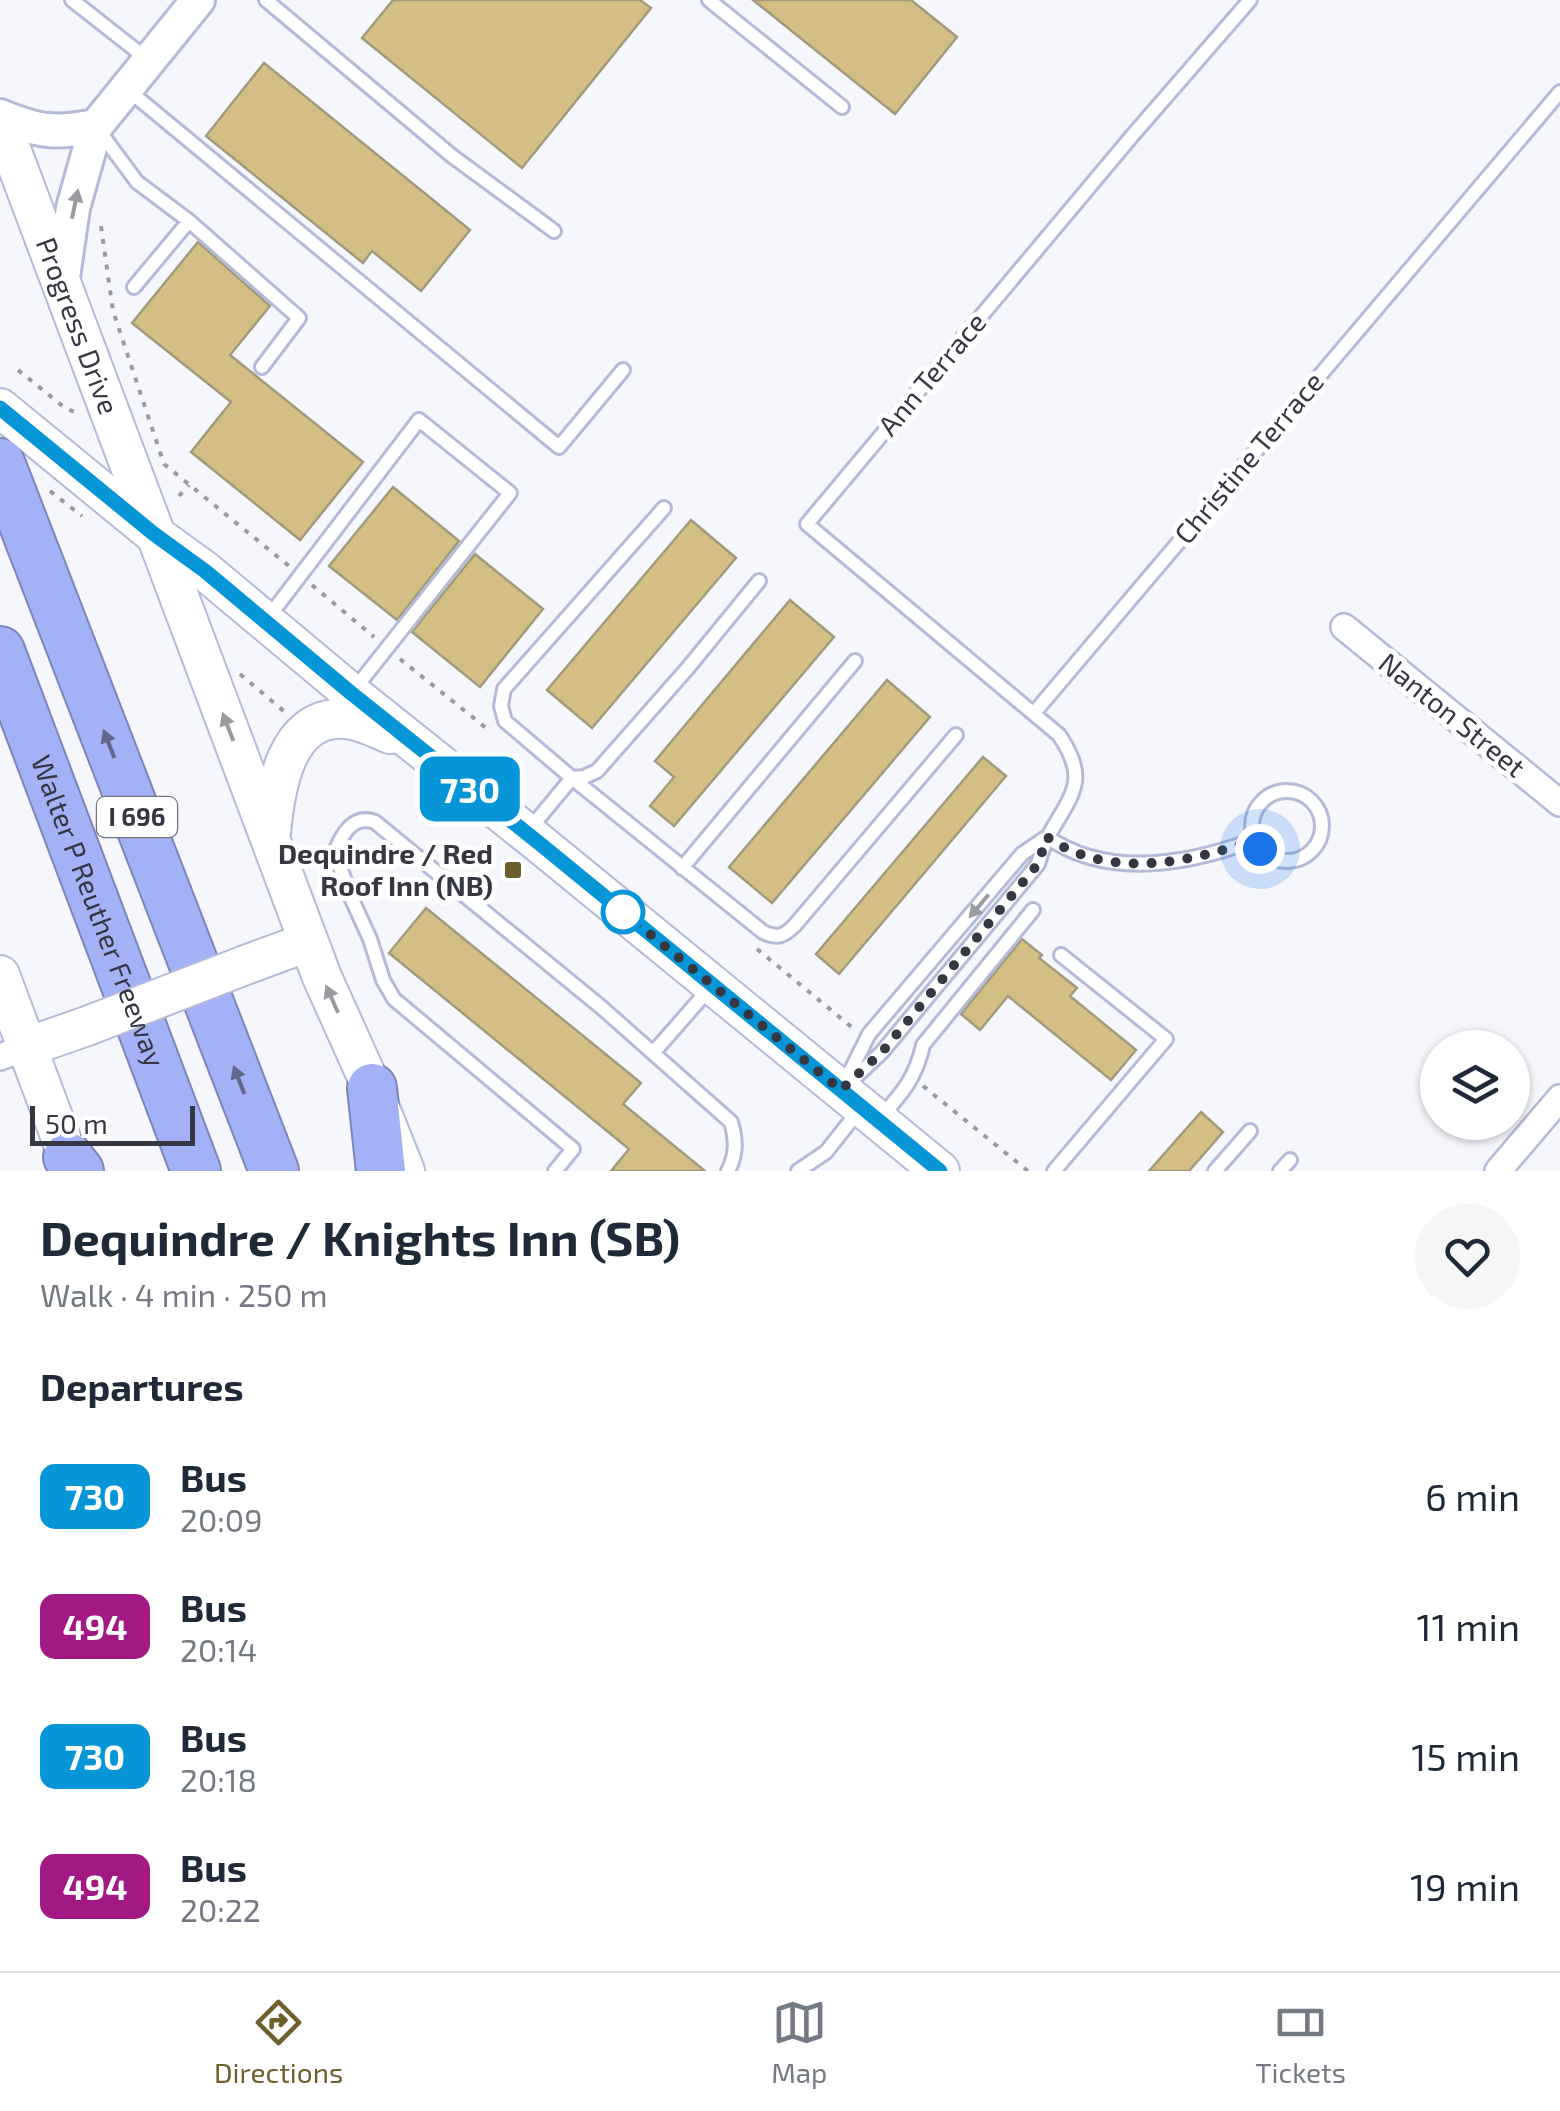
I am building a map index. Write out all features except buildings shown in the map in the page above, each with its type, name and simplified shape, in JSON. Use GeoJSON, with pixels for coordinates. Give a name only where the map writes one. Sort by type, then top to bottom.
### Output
{"type":"FeatureCollection","features":[{"type":"Feature","properties":{"kind":"highway","name":"I 696"},"geometry":{"type":"LineString","coordinates":[[20,452],[274,1171]]}},
{"type":"Feature","properties":{"kind":"highway","name":"Walter P Reuther Freeway"},"geometry":{"type":"LineString","coordinates":[[0,652],[196,1171]]}},
{"type":"Feature","properties":{"kind":"highway"},"geometry":{"type":"LineString","coordinates":[[372,1088],[381,1171]]}},
{"type":"Feature","properties":{"kind":"main road","name":"Progress Drive"},"geometry":{"type":"LineString","coordinates":[[0,118],[308,942],[405,1171]]}},
{"type":"Feature","properties":{"kind":"main road"},"geometry":{"type":"LineString","coordinates":[[0,408],[20,452],[154,534],[265,620],[940,1171]]}},
{"type":"Feature","properties":{"kind":"main road"},"geometry":{"type":"LineString","coordinates":[[270,841],[281,770],[287,755],[308,731],[324,722],[351,719],[412,742]]}},
{"type":"Feature","properties":{"kind":"main road"},"geometry":{"type":"LineString","coordinates":[[13,1052],[308,942]]}},
{"type":"Feature","properties":{"kind":"main road"},"geometry":{"type":"LineString","coordinates":[[0,975],[13,1052],[73,1166]]}},
{"type":"Feature","properties":{"kind":"street"},"geometry":{"type":"LineString","coordinates":[[62,284],[73,208],[96,126],[198,0]]}},
{"type":"Feature","properties":{"kind":"street"},"geometry":{"type":"LineString","coordinates":[[0,118],[60,132],[96,126]]}},
{"type":"Feature","properties":{"kind":"street","name":"Nanton Street"},"geometry":{"type":"LineString","coordinates":[[1344,626],[1560,804]]}},
{"type":"Feature","properties":{"kind":"street"},"geometry":{"type":"LineString","coordinates":[[1498,1171],[1560,1098]]}},
{"type":"Feature","properties":{"kind":"lane"},"geometry":{"type":"LineString","coordinates":[[72,0],[149,60]]}},
{"type":"Feature","properties":{"kind":"lane"},"geometry":{"type":"LineString","coordinates":[[266,0],[452,156],[554,231]]}},
{"type":"Feature","properties":{"kind":"lane"},"geometry":{"type":"LineString","coordinates":[[709,0],[842,107]]}},
{"type":"Feature","properties":{"kind":"lane","name":"Ann Terrace"},"geometry":{"type":"LineString","coordinates":[[1034,713],[807,524],[1250,0]]}},
{"type":"Feature","properties":{"kind":"lane"},"geometry":{"type":"LineString","coordinates":[[126,88],[559,447],[624,370]]}},
{"type":"Feature","properties":{"kind":"lane","name":"Christine Terrace"},"geometry":{"type":"LineString","coordinates":[[1034,713],[1560,92]]}},
{"type":"Feature","properties":{"kind":"lane"},"geometry":{"type":"LineString","coordinates":[[96,126],[138,182],[189,221],[299,318],[262,367]]}},
{"type":"Feature","properties":{"kind":"lane"},"geometry":{"type":"LineString","coordinates":[[134,288],[189,221]]}},
{"type":"Feature","properties":{"kind":"lane"},"geometry":{"type":"LineString","coordinates":[[265,620],[419,420],[510,493],[351,693]]}},
{"type":"Feature","properties":{"kind":"lane"},"geometry":{"type":"LineString","coordinates":[[664,508],[504,689],[501,706],[505,721],[763,932],[784,936],[956,735]]}},
{"type":"Feature","properties":{"kind":"lane"},"geometry":{"type":"LineString","coordinates":[[526,833],[572,778],[597,771],[760,581]]}},
{"type":"Feature","properties":{"kind":"lane"},"geometry":{"type":"LineString","coordinates":[[682,868],[855,661]]}},
{"type":"Feature","properties":{"kind":"lane"},"geometry":{"type":"LineString","coordinates":[[798,1171],[826,1152],[860,1106],[882,1052],[1038,864],[1047,837],[1073,793],[1075,765],[1059,735],[1034,713]]}},
{"type":"Feature","properties":{"kind":"lane"},"geometry":{"type":"LineString","coordinates":[[1292,791],[1303,794],[1320,812],[1322,824],[1317,845],[1300,859],[1290,862],[1268,856],[1254,840],[1253,816],[1268,796],[1292,791]]}},
{"type":"Feature","properties":{"kind":"lane"},"geometry":{"type":"LineString","coordinates":[[555,1171],[574,1148],[394,999],[383,980],[335,852],[348,828],[366,819],[375,822],[731,1122],[736,1140],[728,1171]]}},
{"type":"Feature","properties":{"kind":"lane"},"geometry":{"type":"LineString","coordinates":[[1047,837],[1076,855],[1132,864],[1212,855],[1254,840]]}},
{"type":"Feature","properties":{"kind":"lane"},"geometry":{"type":"LineString","coordinates":[[860,1106],[870,1034],[1022,854],[1047,837]]}},
{"type":"Feature","properties":{"kind":"lane"},"geometry":{"type":"LineString","coordinates":[[860,1106],[913,1078],[923,1046],[1033,910]]}},
{"type":"Feature","properties":{"kind":"lane"},"geometry":{"type":"LineString","coordinates":[[1054,1171],[1166,1039],[1062,954]]}},
{"type":"Feature","properties":{"kind":"lane"},"geometry":{"type":"LineString","coordinates":[[653,1053],[712,986]]}},
{"type":"Feature","properties":{"kind":"lane"},"geometry":{"type":"LineString","coordinates":[[1215,1171],[1250,1131]]}},
{"type":"Feature","properties":{"kind":"path"},"geometry":{"type":"LineString","coordinates":[[101,226],[113,311],[158,446]]}},
{"type":"Feature","properties":{"kind":"path"},"geometry":{"type":"LineString","coordinates":[[18,370],[65,408],[80,415]]}},
{"type":"Feature","properties":{"kind":"path"},"geometry":{"type":"LineString","coordinates":[[179,496],[190,485]]}},
{"type":"Feature","properties":{"kind":"path"},"geometry":{"type":"LineString","coordinates":[[239,673],[298,724]]}},
{"type":"Feature","properties":{"kind":"bus line","name":"730"},"geometry":{"type":"LineString","coordinates":[[0,408],[940,1171]]}},
{"type":"Feature","properties":{"kind":"place","name":"Dequindre / Red Roof Inn (NB)"},"geometry":{"type":"Point","coordinates":[513,870]}},
{"type":"Feature","properties":{"kind":"route"},"geometry":{"type":"LineString","coordinates":[[623,912],[841,1090],[882,1052],[1038,864],[1047,837],[1076,855],[1132,864],[1212,855],[1254,840],[1260,849]]}}]}
